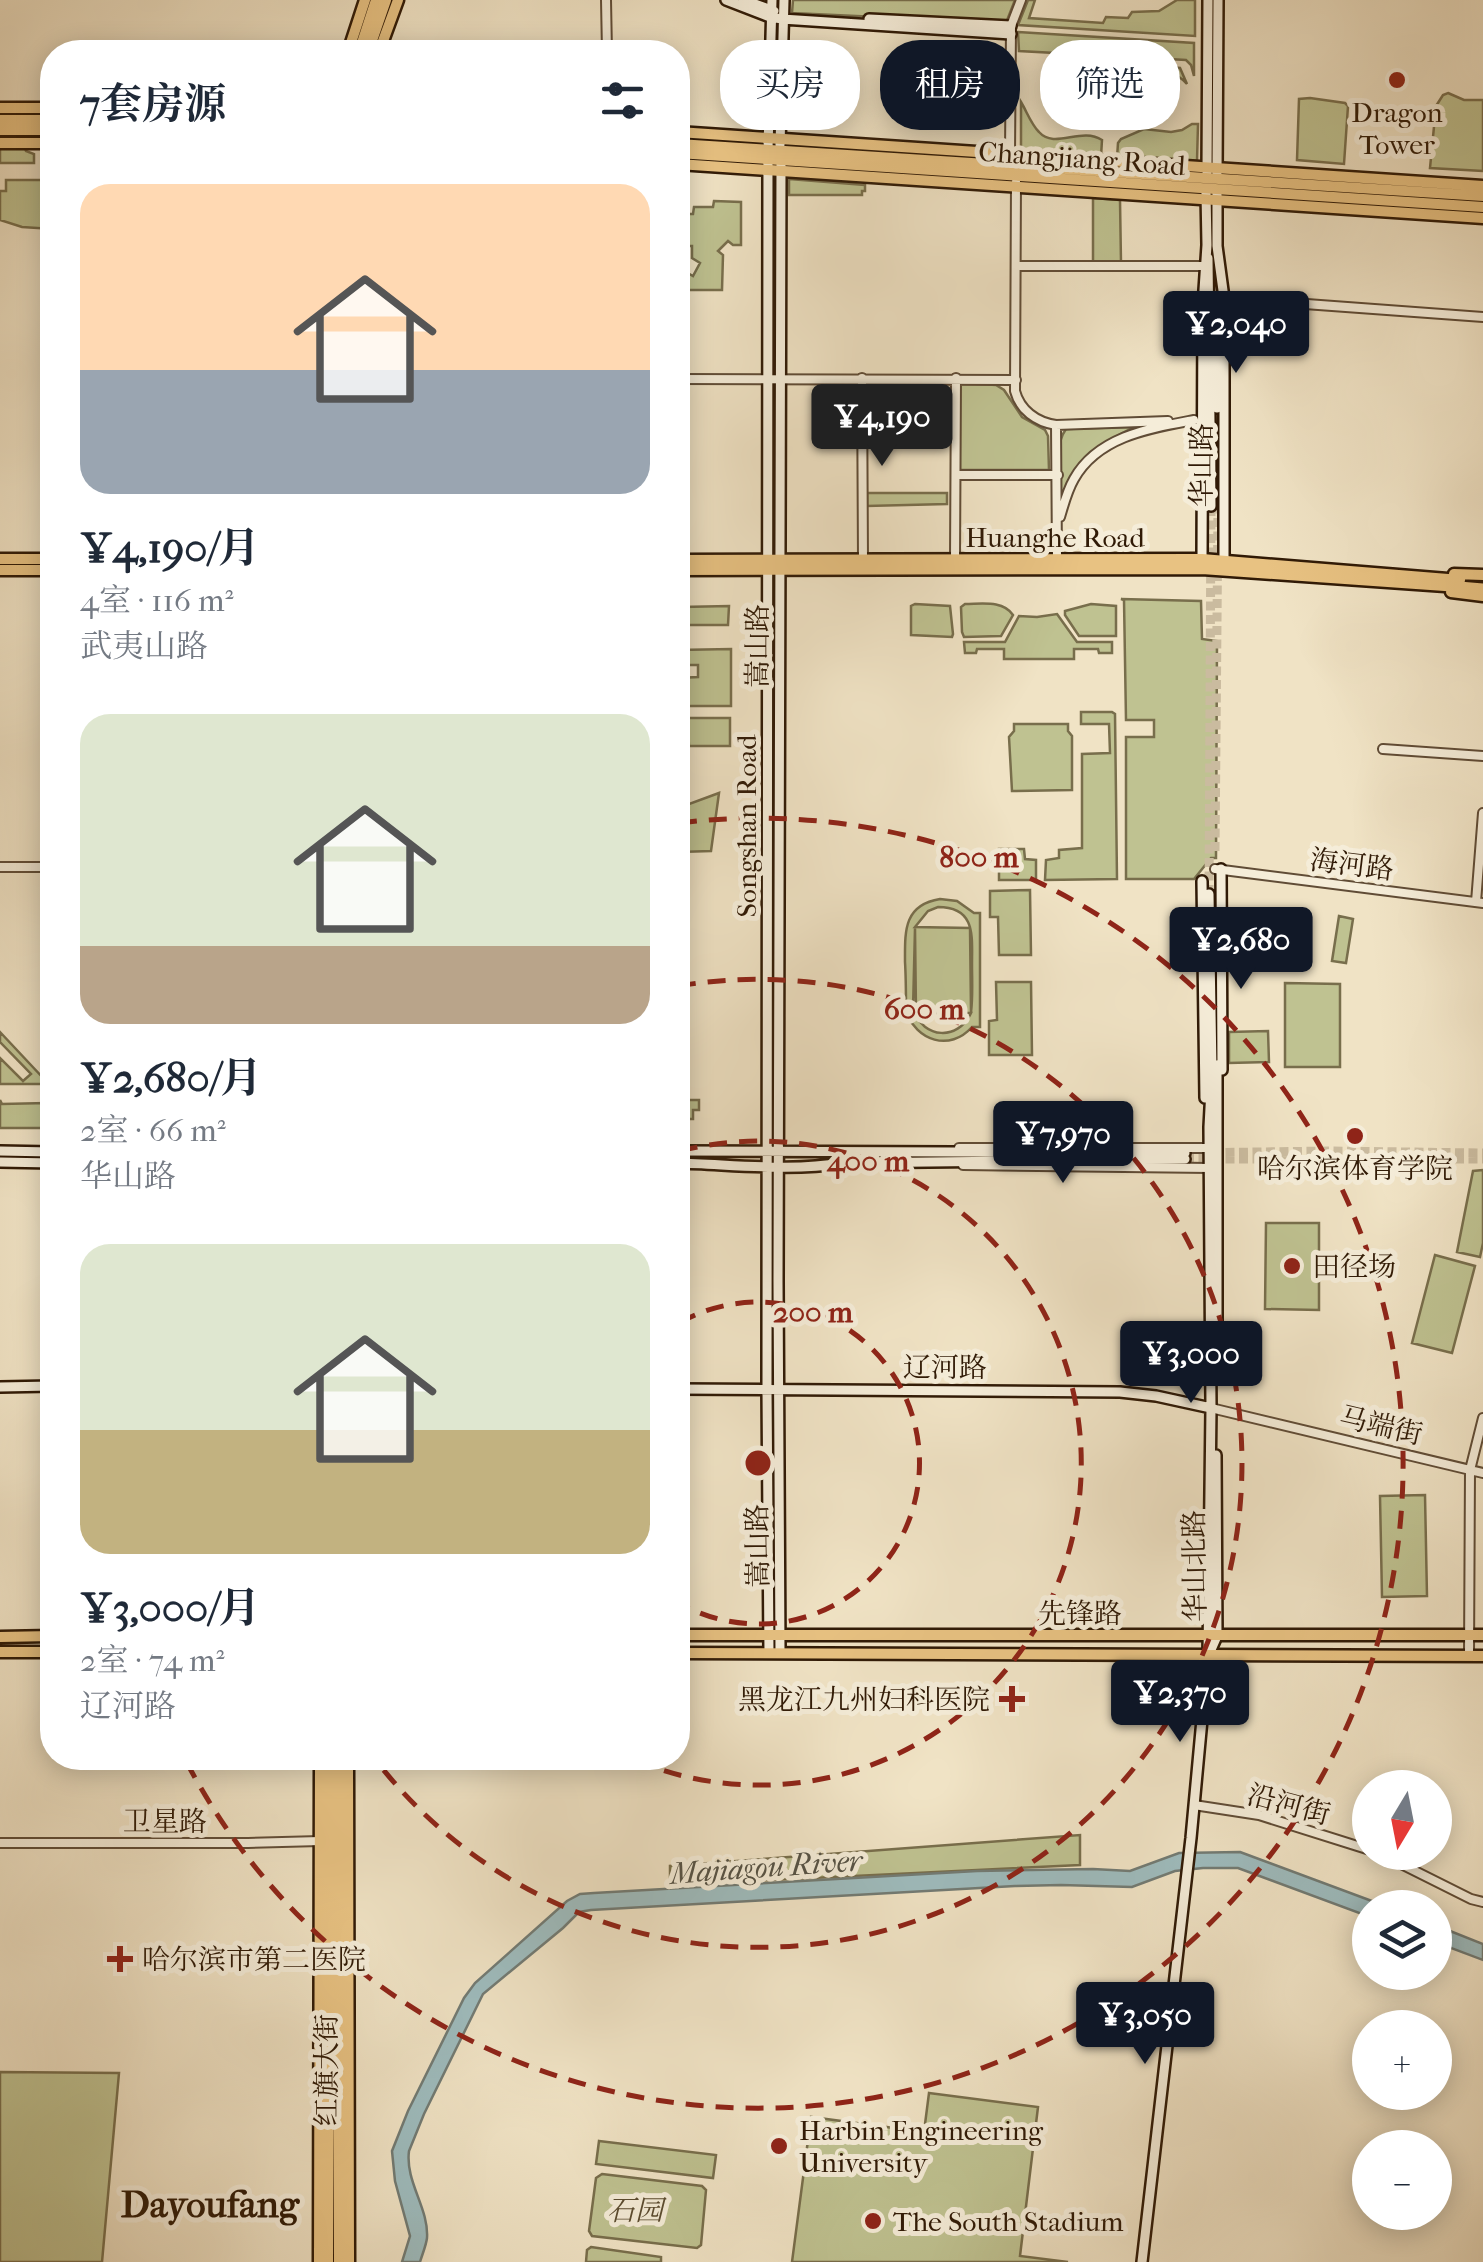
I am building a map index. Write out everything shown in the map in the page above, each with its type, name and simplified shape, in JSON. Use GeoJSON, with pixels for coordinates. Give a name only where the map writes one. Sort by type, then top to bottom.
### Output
{"type":"FeatureCollection","features":[{"type":"Feature","properties":{"kind":"highway"},"geometry":{"type":"LineString","coordinates":[[1460,584],[1483,585]]}},
{"type":"Feature","properties":{"kind":"main road"},"geometry":{"type":"LineString","coordinates":[[352,40],[366,0]]}},
{"type":"Feature","properties":{"kind":"main road"},"geometry":{"type":"LineString","coordinates":[[364,40],[376,0]]}},
{"type":"Feature","properties":{"kind":"main road"},"geometry":{"type":"LineString","coordinates":[[372,40],[386,0]]}},
{"type":"Feature","properties":{"kind":"main road"},"geometry":{"type":"LineString","coordinates":[[383,40],[398,0]]}},
{"type":"Feature","properties":{"kind":"main road"},"geometry":{"type":"LineString","coordinates":[[726,0],[770,9]]}},
{"type":"Feature","properties":{"kind":"main road"},"geometry":{"type":"LineString","coordinates":[[744,0],[782,17],[1011,30]]}},
{"type":"Feature","properties":{"kind":"main road"},"geometry":{"type":"LineString","coordinates":[[774,565],[780,378],[775,155],[784,0]]}},
{"type":"Feature","properties":{"kind":"main road","name":"华山路"},"geometry":{"type":"LineString","coordinates":[[1208,0],[1212,246],[1224,298],[1224,565]]}},
{"type":"Feature","properties":{"kind":"main road","name":"华山路"},"geometry":{"type":"LineString","coordinates":[[1212,184],[1218,0]]}},
{"type":"Feature","properties":{"kind":"main road","name":"Songshan Road"},"geometry":{"type":"LineString","coordinates":[[770,9],[775,155],[768,378],[774,565],[773,1166],[766,1386],[774,1635]]}},
{"type":"Feature","properties":{"kind":"main road"},"geometry":{"type":"LineString","coordinates":[[0,108],[40,108]]}},
{"type":"Feature","properties":{"kind":"main road"},"geometry":{"type":"LineString","coordinates":[[0,120],[40,120]]}},
{"type":"Feature","properties":{"kind":"main road"},"geometry":{"type":"LineString","coordinates":[[0,130],[40,130]]}},
{"type":"Feature","properties":{"kind":"main road"},"geometry":{"type":"LineString","coordinates":[[690,135],[775,155],[1016,181],[1483,186]]}},
{"type":"Feature","properties":{"kind":"main road"},"geometry":{"type":"LineString","coordinates":[[0,143],[40,143]]}},
{"type":"Feature","properties":{"kind":"main road","name":"Changjiang Road"},"geometry":{"type":"LineString","coordinates":[[690,145],[775,155]]}},
{"type":"Feature","properties":{"kind":"main road","name":"Changjiang Road"},"geometry":{"type":"LineString","coordinates":[[690,153],[775,155],[1212,184],[1483,206]]}},
{"type":"Feature","properties":{"kind":"main road"},"geometry":{"type":"LineString","coordinates":[[690,163],[775,155],[1010,154],[1483,218]]}},
{"type":"Feature","properties":{"kind":"main road","name":"Changjiang Road"},"geometry":{"type":"LineString","coordinates":[[1212,184],[1483,196]]}},
{"type":"Feature","properties":{"kind":"main road"},"geometry":{"type":"LineString","coordinates":[[1212,246],[1214,506]]}},
{"type":"Feature","properties":{"kind":"main road","name":"华山路"},"geometry":{"type":"LineString","coordinates":[[1202,564],[1198,420],[1204,266],[1212,246]]}},
{"type":"Feature","properties":{"kind":"main road"},"geometry":{"type":"LineString","coordinates":[[0,559],[40,558]]}},
{"type":"Feature","properties":{"kind":"main road","name":"Huanghe Road"},"geometry":{"type":"LineString","coordinates":[[690,569],[864,560],[1056,559],[1224,565],[1460,584]]}},
{"type":"Feature","properties":{"kind":"main road","name":"Huanghe Road"},"geometry":{"type":"LineString","coordinates":[[690,561],[774,565],[1202,564]]}},
{"type":"Feature","properties":{"kind":"main road"},"geometry":{"type":"LineString","coordinates":[[0,570],[40,570]]}},
{"type":"Feature","properties":{"kind":"main road","name":"Huanghe Road"},"geometry":{"type":"LineString","coordinates":[[1431,582],[1458,594],[1483,585]]}},
{"type":"Feature","properties":{"kind":"main road","name":"Huanghe Road"},"geometry":{"type":"LineString","coordinates":[[1431,582],[1483,585]]}},
{"type":"Feature","properties":{"kind":"main road"},"geometry":{"type":"LineString","coordinates":[[1212,1153],[1222,1087],[1218,869]]}},
{"type":"Feature","properties":{"kind":"main road"},"geometry":{"type":"LineString","coordinates":[[1202,881],[1204,1082],[1212,1153]]}},
{"type":"Feature","properties":{"kind":"main road"},"geometry":{"type":"LineString","coordinates":[[1209,1127],[1212,894],[1218,1112]]}},
{"type":"Feature","properties":{"kind":"main road"},"geometry":{"type":"LineString","coordinates":[[0,1151],[40,1152]]}},
{"type":"Feature","properties":{"kind":"main road"},"geometry":{"type":"LineString","coordinates":[[690,1151],[1185,1156]]}},
{"type":"Feature","properties":{"kind":"main road","name":"华山北路"},"geometry":{"type":"LineString","coordinates":[[1212,1153],[1213,1407]]}},
{"type":"Feature","properties":{"kind":"main road","name":"华山北路"},"geometry":{"type":"LineString","coordinates":[[1208,1655],[1212,1636],[1212,1153]]}},
{"type":"Feature","properties":{"kind":"main road"},"geometry":{"type":"LineString","coordinates":[[690,1163],[773,1166],[919,1156]]}},
{"type":"Feature","properties":{"kind":"main road"},"geometry":{"type":"LineString","coordinates":[[0,1162],[40,1162]]}},
{"type":"Feature","properties":{"kind":"main road","name":"嵩山路"},"geometry":{"type":"LineString","coordinates":[[773,1166],[778,1386],[775,1653]]}},
{"type":"Feature","properties":{"kind":"main road","name":"辽河路"},"geometry":{"type":"LineString","coordinates":[[690,1386],[1120,1392],[1213,1407]]}},
{"type":"Feature","properties":{"kind":"main road"},"geometry":{"type":"LineString","coordinates":[[0,1389],[40,1388]]}},
{"type":"Feature","properties":{"kind":"main road","name":"先锋路"},"geometry":{"type":"LineString","coordinates":[[690,1635],[1483,1636]]}},
{"type":"Feature","properties":{"kind":"main road"},"geometry":{"type":"LineString","coordinates":[[0,1637],[40,1636]]}},
{"type":"Feature","properties":{"kind":"main road"},"geometry":{"type":"LineString","coordinates":[[0,1652],[40,1652]]}},
{"type":"Feature","properties":{"kind":"main road","name":"先锋路"},"geometry":{"type":"LineString","coordinates":[[690,1653],[1483,1656]]}},
{"type":"Feature","properties":{"kind":"main road"},"geometry":{"type":"LineString","coordinates":[[1142,2262],[1187,1876],[1208,1655]]}},
{"type":"Feature","properties":{"kind":"main road","name":"红旗大街"},"geometry":{"type":"LineString","coordinates":[[320,2262],[325,1841],[321,1770]]}},
{"type":"Feature","properties":{"kind":"main road"},"geometry":{"type":"LineString","coordinates":[[328,2262],[325,1841],[329,1770]]}},
{"type":"Feature","properties":{"kind":"main road"},"geometry":{"type":"LineString","coordinates":[[338,1770],[339,2262]]}},
{"type":"Feature","properties":{"kind":"main road","name":"红旗大街"},"geometry":{"type":"LineString","coordinates":[[348,1770],[349,2262]]}},
{"type":"Feature","properties":{"kind":"street"},"geometry":{"type":"LineString","coordinates":[[606,0],[608,40]]}},
{"type":"Feature","properties":{"kind":"street"},"geometry":{"type":"LineString","coordinates":[[1010,154],[1011,30],[1021,0]]}},
{"type":"Feature","properties":{"kind":"street"},"geometry":{"type":"LineString","coordinates":[[1016,181],[1016,394],[1022,406],[1039,420],[1056,425],[1198,420]]}},
{"type":"Feature","properties":{"kind":"street"},"geometry":{"type":"LineString","coordinates":[[1016,266],[1204,266]]}},
{"type":"Feature","properties":{"kind":"street"},"geometry":{"type":"LineString","coordinates":[[1224,298],[1483,317]]}},
{"type":"Feature","properties":{"kind":"street"},"geometry":{"type":"LineString","coordinates":[[690,378],[1016,380]]}},
{"type":"Feature","properties":{"kind":"street"},"geometry":{"type":"LineString","coordinates":[[862,378],[864,560]]}},
{"type":"Feature","properties":{"kind":"street"},"geometry":{"type":"LineString","coordinates":[[956,378],[956,560]]}},
{"type":"Feature","properties":{"kind":"street"},"geometry":{"type":"LineString","coordinates":[[1057,526],[1072,481],[1091,458],[1128,435],[1198,420]]}},
{"type":"Feature","properties":{"kind":"street"},"geometry":{"type":"LineString","coordinates":[[1056,425],[1056,559]]}},
{"type":"Feature","properties":{"kind":"street"},"geometry":{"type":"LineString","coordinates":[[956,475],[1058,475]]}},
{"type":"Feature","properties":{"kind":"street"},"geometry":{"type":"LineString","coordinates":[[1383,749],[1483,756]]}},
{"type":"Feature","properties":{"kind":"street"},"geometry":{"type":"LineString","coordinates":[[1480,902],[1483,813]]}},
{"type":"Feature","properties":{"kind":"street"},"geometry":{"type":"LineString","coordinates":[[0,867],[40,867]]}},
{"type":"Feature","properties":{"kind":"street","name":"海河路"},"geometry":{"type":"LineString","coordinates":[[1218,869],[1480,902]]}},
{"type":"Feature","properties":{"kind":"street"},"geometry":{"type":"LineString","coordinates":[[919,1156],[970,1148],[1212,1153]]}},
{"type":"Feature","properties":{"kind":"street"},"geometry":{"type":"LineString","coordinates":[[919,1156],[970,1166],[1210,1168]]}},
{"type":"Feature","properties":{"kind":"street","name":"马端街"},"geometry":{"type":"LineString","coordinates":[[1213,1407],[1483,1472]]}},
{"type":"Feature","properties":{"kind":"street"},"geometry":{"type":"LineString","coordinates":[[1469,1656],[1470,1470],[1483,1418]]}},
{"type":"Feature","properties":{"kind":"street","name":"沿河街"},"geometry":{"type":"LineString","coordinates":[[1194,1805],[1259,1816],[1352,1845]]}},
{"type":"Feature","properties":{"kind":"street","name":"卫星路"},"geometry":{"type":"LineString","coordinates":[[0,1843],[325,1841]]}},
{"type":"Feature","properties":{"kind":"street","name":"沿河街"},"geometry":{"type":"LineString","coordinates":[[1411,1870],[1471,1900],[1483,1902]]}},
{"type":"Feature","properties":{"kind":"green space"},"geometry":{"type":"Polygon","coordinates":[[[793,0],[1015,0],[1006,23],[792,13],[793,0]]]}},
{"type":"Feature","properties":{"kind":"green space"},"geometry":{"type":"Polygon","coordinates":[[[1028,0],[1035,0],[1029,18],[1103,23],[1106,17],[1128,18],[1132,12],[1159,11],[1177,0],[1195,0],[1195,36],[1018,25],[1028,0]]]}},
{"type":"Feature","properties":{"kind":"green space"},"geometry":{"type":"Polygon","coordinates":[[[1018,32],[1146,40],[1040,40],[1040,52],[1020,51],[1018,32]]]}},
{"type":"Feature","properties":{"kind":"green space"},"geometry":{"type":"Polygon","coordinates":[[[1180,42],[1194,43],[1194,76],[1186,60],[1180,60],[1180,42]]]}},
{"type":"Feature","properties":{"kind":"green space"},"geometry":{"type":"Polygon","coordinates":[[[1448,93],[1464,100],[1483,100],[1483,171],[1430,168],[1436,106],[1448,93]]]}},
{"type":"Feature","properties":{"kind":"green space"},"geometry":{"type":"Polygon","coordinates":[[[1299,99],[1348,106],[1344,164],[1297,160],[1299,99]]]}},
{"type":"Feature","properties":{"kind":"green space"},"geometry":{"type":"Polygon","coordinates":[[[1021,102],[1045,137],[1094,136],[1102,140],[1101,157],[1021,153],[1021,102]]]}},
{"type":"Feature","properties":{"kind":"green space"},"geometry":{"type":"Polygon","coordinates":[[[1198,124],[1197,161],[1117,158],[1121,139],[1142,130],[1182,130],[1198,124]]]}},
{"type":"Feature","properties":{"kind":"green space"},"geometry":{"type":"Polygon","coordinates":[[[0,147],[25,148],[34,154],[34,163],[0,163],[0,147]]]}},
{"type":"Feature","properties":{"kind":"green space"},"geometry":{"type":"Polygon","coordinates":[[[789,179],[865,185],[865,191],[862,195],[789,195],[789,179]]]}},
{"type":"Feature","properties":{"kind":"green space"},"geometry":{"type":"Polygon","coordinates":[[[6,180],[40,180],[40,228],[0,220],[0,191],[6,191],[6,180]]]}},
{"type":"Feature","properties":{"kind":"green space"},"geometry":{"type":"Polygon","coordinates":[[[1093,198],[1120,200],[1121,263],[1093,263],[1093,198]]]}},
{"type":"Feature","properties":{"kind":"green space"},"geometry":{"type":"Polygon","coordinates":[[[714,201],[741,202],[741,245],[728,241],[718,251],[723,255],[722,290],[690,290],[690,274],[693,276],[700,263],[692,258],[690,214],[694,207],[713,207],[714,201]]]}},
{"type":"Feature","properties":{"kind":"green space"},"geometry":{"type":"Polygon","coordinates":[[[962,383],[996,385],[1004,390],[1022,417],[1045,430],[1049,470],[958,470],[962,383]]]}},
{"type":"Feature","properties":{"kind":"green space"},"geometry":{"type":"Polygon","coordinates":[[[1129,427],[1088,456],[1060,499],[1058,454],[1066,429],[1129,427]]]}},
{"type":"Feature","properties":{"kind":"green space"},"geometry":{"type":"Polygon","coordinates":[[[867,493],[947,493],[947,504],[867,506],[867,493]]]}},
{"type":"Feature","properties":{"kind":"green space"},"geometry":{"type":"Polygon","coordinates":[[[1121,599],[1201,601],[1202,639],[1217,641],[1216,858],[1211,858],[1194,879],[1126,879],[1126,737],[1154,737],[1154,720],[1126,720],[1121,599]]]}},
{"type":"Feature","properties":{"kind":"green space"},"geometry":{"type":"Polygon","coordinates":[[[1091,604],[1116,606],[1116,636],[1079,636],[1065,611],[1091,604]]]}},
{"type":"Feature","properties":{"kind":"green space"},"geometry":{"type":"Polygon","coordinates":[[[998,605],[1013,615],[1001,636],[964,637],[961,607],[998,605]]]}},
{"type":"Feature","properties":{"kind":"green space"},"geometry":{"type":"Polygon","coordinates":[[[729,606],[728,625],[690,625],[690,607],[729,606]]]}},
{"type":"Feature","properties":{"kind":"green space"},"geometry":{"type":"Polygon","coordinates":[[[911,606],[950,606],[952,637],[911,635],[911,606]]]}},
{"type":"Feature","properties":{"kind":"green space"},"geometry":{"type":"Polygon","coordinates":[[[1057,614],[1077,642],[1112,642],[1112,653],[1074,649],[1074,659],[1004,659],[1004,649],[965,653],[964,642],[1005,642],[1019,616],[1057,614]]]}},
{"type":"Feature","properties":{"kind":"green space"},"geometry":{"type":"Polygon","coordinates":[[[731,649],[731,706],[690,706],[690,677],[698,677],[698,665],[690,665],[690,650],[731,649]]]}},
{"type":"Feature","properties":{"kind":"green space"},"geometry":{"type":"Polygon","coordinates":[[[1081,712],[1115,714],[1117,879],[1045,880],[1046,860],[1059,858],[1059,850],[1082,848],[1082,754],[1110,753],[1109,724],[1081,724],[1081,712]]]}},
{"type":"Feature","properties":{"kind":"green space"},"geometry":{"type":"Polygon","coordinates":[[[690,718],[730,718],[730,746],[690,746],[690,718]]]}},
{"type":"Feature","properties":{"kind":"green space"},"geometry":{"type":"Polygon","coordinates":[[[1014,724],[1068,724],[1072,736],[1072,790],[1012,791],[1009,737],[1014,724]]]}},
{"type":"Feature","properties":{"kind":"green space"},"geometry":{"type":"Polygon","coordinates":[[[719,793],[711,851],[690,852],[690,804],[719,793]]]}},
{"type":"Feature","properties":{"kind":"green space"},"geometry":{"type":"Polygon","coordinates":[[[999,849],[1024,849],[1025,859],[1036,860],[1036,880],[999,880],[999,849]]]}},
{"type":"Feature","properties":{"kind":"green space"},"geometry":{"type":"Polygon","coordinates":[[[1030,890],[1031,955],[999,955],[998,917],[990,917],[990,891],[1030,890]]]}},
{"type":"Feature","properties":{"kind":"green space"},"geometry":{"type":"Polygon","coordinates":[[[957,901],[980,913],[980,1027],[944,1041],[917,1030],[906,1011],[906,930],[913,914],[928,902],[957,901]],[[938,907],[928,911],[915,927],[970,928],[959,912],[938,907]],[[915,928],[913,1010],[925,1027],[941,1033],[958,1028],[971,1013],[916,1013],[915,928]],[[970,928],[971,1012],[972,988],[970,928]]]}},
{"type":"Feature","properties":{"kind":"green space"},"geometry":{"type":"Polygon","coordinates":[[[1339,916],[1353,919],[1346,963],[1332,961],[1339,916]]]}},
{"type":"Feature","properties":{"kind":"green space"},"geometry":{"type":"Polygon","coordinates":[[[996,982],[1031,982],[1032,1055],[989,1055],[989,1021],[997,1020],[996,982]]]}},
{"type":"Feature","properties":{"kind":"green space"},"geometry":{"type":"Polygon","coordinates":[[[1285,983],[1340,984],[1340,1067],[1285,1067],[1285,983]]]}},
{"type":"Feature","properties":{"kind":"green space"},"geometry":{"type":"Polygon","coordinates":[[[1268,1031],[1269,1062],[1229,1063],[1229,1032],[1268,1031]]]}},
{"type":"Feature","properties":{"kind":"green space"},"geometry":{"type":"Polygon","coordinates":[[[0,1032],[40,1075],[40,1084],[0,1084],[0,1058],[23,1081],[31,1074],[0,1042],[0,1032]]]}},
{"type":"Feature","properties":{"kind":"green space"},"geometry":{"type":"Polygon","coordinates":[[[0,1100],[2,1104],[40,1103],[40,1128],[0,1128],[0,1100]]]}},
{"type":"Feature","properties":{"kind":"green space"},"geometry":{"type":"Polygon","coordinates":[[[690,1100],[699,1100],[699,1110],[693,1110],[693,1119],[690,1100]]]}},
{"type":"Feature","properties":{"kind":"green space"},"geometry":{"type":"Polygon","coordinates":[[[1483,1170],[1480,1257],[1457,1252],[1473,1171],[1483,1170]]]}},
{"type":"Feature","properties":{"kind":"green space","name":"田径场"},"geometry":{"type":"Polygon","coordinates":[[[1266,1223],[1319,1223],[1319,1310],[1265,1309],[1266,1223]]]}},
{"type":"Feature","properties":{"kind":"green space"},"geometry":{"type":"Polygon","coordinates":[[[1435,1255],[1475,1266],[1452,1353],[1412,1343],[1435,1255]]]}},
{"type":"Feature","properties":{"kind":"green space"},"geometry":{"type":"Polygon","coordinates":[[[1425,1495],[1427,1596],[1382,1597],[1380,1496],[1425,1495]]]}},
{"type":"Feature","properties":{"kind":"green space"},"geometry":{"type":"Polygon","coordinates":[[[1080,1835],[1080,1865],[670,1885],[670,1866],[1080,1835]]]}},
{"type":"Feature","properties":{"kind":"green space"},"geometry":{"type":"Polygon","coordinates":[[[0,2072],[119,2073],[102,2262],[0,2262],[0,2072]]]}},
{"type":"Feature","properties":{"kind":"green space"},"geometry":{"type":"Polygon","coordinates":[[[929,2093],[1038,2107],[1020,2256],[1068,2262],[792,2262],[811,2117],[924,2132],[929,2093]]]}},
{"type":"Feature","properties":{"kind":"green space"},"geometry":{"type":"Polygon","coordinates":[[[599,2141],[716,2155],[713,2178],[596,2164],[599,2141]]]}},
{"type":"Feature","properties":{"kind":"green space","name":"石园"},"geometry":{"type":"Polygon","coordinates":[[[602,2174],[702,2186],[706,2190],[701,2245],[697,2248],[592,2236],[589,2231],[596,2178],[602,2174]]]}},
{"type":"Feature","properties":{"kind":"green space"},"geometry":{"type":"Polygon","coordinates":[[[591,2247],[661,2257],[661,2262],[586,2262],[591,2247]]]}},
{"type":"Feature","properties":{"kind":"water"},"geometry":{"type":"Polygon","coordinates":[[[1240,1852],[1352,1894],[1352,1910],[1238,1868],[1203,1868],[1175,1871],[1132,1887],[1015,1886],[579,1912],[483,1994],[409,2151],[410,2173],[427,2238],[420,2262],[402,2262],[410,2236],[395,2181],[392,2151],[408,2111],[475,1983],[567,1901],[580,1894],[977,1871],[1130,1871],[1179,1853],[1240,1852]]]}},
{"type":"Feature","properties":{"kind":"water"},"geometry":{"type":"Polygon","coordinates":[[[1452,1932],[1483,1944],[1483,1960],[1452,1948],[1452,1932]]]}},
{"type":"Feature","properties":{"kind":"tunnel"},"geometry":{"type":"LineString","coordinates":[[1209,894],[1211,506]]}},
{"type":"Feature","properties":{"kind":"tunnel"},"geometry":{"type":"LineString","coordinates":[[1215,851],[1218,506]]}},
{"type":"Feature","properties":{"kind":"tunnel"},"geometry":{"type":"LineString","coordinates":[[1185,1153],[1483,1153]]}},
{"type":"Feature","properties":{"kind":"tunnel"},"geometry":{"type":"LineString","coordinates":[[1185,1159],[1483,1159]]}},
{"type":"Feature","properties":{"kind":"place","name":"Dragon Tower"},"geometry":{"type":"Point","coordinates":[1397,80]}},
{"type":"Feature","properties":{"kind":"place","name":"哈尔滨体育学院"},"geometry":{"type":"Point","coordinates":[1355,1136]}},
{"type":"Feature","properties":{"kind":"place","name":"田径场"},"geometry":{"type":"Point","coordinates":[1292,1266]}},
{"type":"Feature","properties":{"kind":"place","name":"黑龙江九州妇科医院"},"geometry":{"type":"Point","coordinates":[1012,1699]}},
{"type":"Feature","properties":{"kind":"place","name":"哈尔滨市第二医院"},"geometry":{"type":"Point","coordinates":[120,1959]}},
{"type":"Feature","properties":{"kind":"place","name":"Harbin Engineering University"},"geometry":{"type":"Point","coordinates":[779,2146]}},
{"type":"Feature","properties":{"kind":"place","name":"The South Stadium"},"geometry":{"type":"Point","coordinates":[873,2221]}},
{"type":"Feature","properties":{"kind":"district","name":"Dayoufang"},"geometry":{"type":"Point","coordinates":[210,2204]}},
{"type":"Feature","properties":{"kind":"water label","name":"Majiagou River"},"geometry":{"type":"Point","coordinates":[766,1867]}}]}
